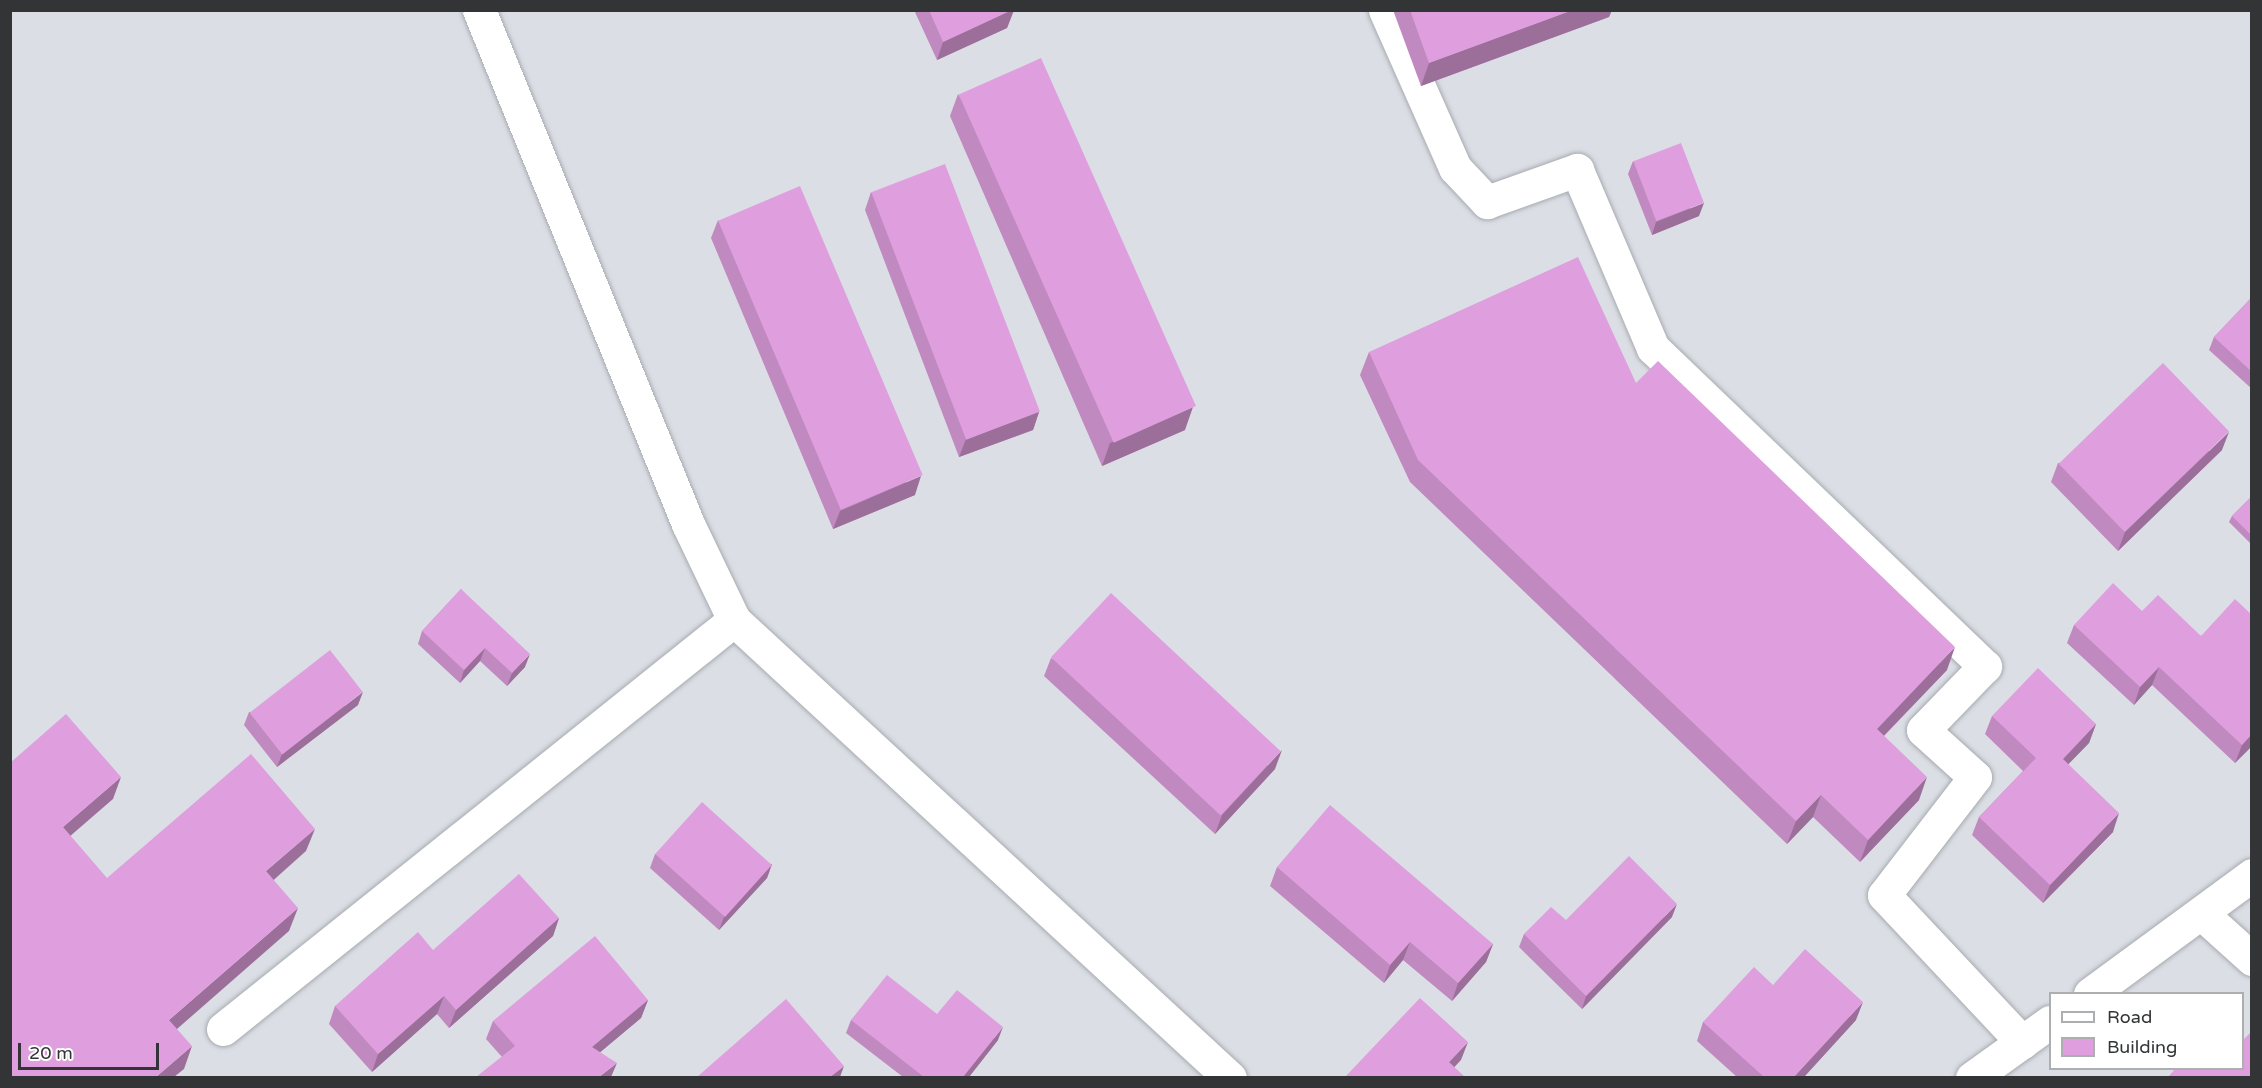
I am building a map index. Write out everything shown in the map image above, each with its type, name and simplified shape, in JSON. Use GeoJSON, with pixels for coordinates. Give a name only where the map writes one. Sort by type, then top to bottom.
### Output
{"type":"FeatureCollection","features":[{"type":"Feature","properties":{"kind":"street"},"geometry":{"type":"LineString","coordinates":[[479,10],[688,524],[734,620],[1230,1077]]}},
{"type":"Feature","properties":{"kind":"street"},"geometry":{"type":"LineString","coordinates":[[1385,10],[1463,176],[1487,202],[1577,170],[1653,348],[1985,666],[1923,730],[1975,777],[1884,895],[2022,1042]]}},
{"type":"Feature","properties":{"kind":"street"},"geometry":{"type":"LineString","coordinates":[[224,1029],[734,620]]}},
{"type":"Feature","properties":{"kind":"street"},"geometry":{"type":"LineString","coordinates":[[2091,992],[2252,875]]}},
{"type":"Feature","properties":{"kind":"street"},"geometry":{"type":"LineString","coordinates":[[2202,913],[2252,959]]}},
{"type":"Feature","properties":{"kind":"street"},"geometry":{"type":"LineString","coordinates":[[1972,1077],[2049,1023]]}},
{"type":"Feature","properties":{"kind":"building"},"geometry":{"type":"Polygon","coordinates":[[[929,10],[1012,10],[943,42],[929,10]]]}},
{"type":"Feature","properties":{"kind":"building"},"geometry":{"type":"Polygon","coordinates":[[[1410,10],[1573,10],[1429,63],[1410,10]]]}},
{"type":"Feature","properties":{"kind":"building"},"geometry":{"type":"Polygon","coordinates":[[[1041,58],[1196,406],[1114,443],[959,95],[1041,58]]]}},
{"type":"Feature","properties":{"kind":"building"},"geometry":{"type":"Polygon","coordinates":[[[1681,143],[1704,203],[1656,221],[1633,161],[1681,143]]]}},
{"type":"Feature","properties":{"kind":"building"},"geometry":{"type":"Polygon","coordinates":[[[945,164],[1040,411],[966,440],[871,192],[945,164]]]}},
{"type":"Feature","properties":{"kind":"building"},"geometry":{"type":"Polygon","coordinates":[[[800,186],[923,475],[841,510],[718,221],[800,186]]]}},
{"type":"Feature","properties":{"kind":"building"},"geometry":{"type":"Polygon","coordinates":[[[1578,257],[1636,383],[1658,361],[1955,647],[1877,729],[1927,777],[1868,840],[1821,795],[1796,821],[1418,460],[1369,352],[1578,257]]]}},
{"type":"Feature","properties":{"kind":"building"},"geometry":{"type":"Polygon","coordinates":[[[2252,297],[2252,372],[2214,337],[2252,297]]]}},
{"type":"Feature","properties":{"kind":"building"},"geometry":{"type":"Polygon","coordinates":[[[2163,363],[2229,431],[2125,532],[2059,464],[2163,363]]]}},
{"type":"Feature","properties":{"kind":"building"},"geometry":{"type":"Polygon","coordinates":[[[2252,496],[2252,536],[2232,516],[2252,496]]]}},
{"type":"Feature","properties":{"kind":"building"},"geometry":{"type":"Polygon","coordinates":[[[2113,583],[2142,611],[2158,595],[2201,636],[2235,599],[2252,615],[2252,734],[2242,745],[2159,667],[2140,687],[2074,625],[2113,583]]]}},
{"type":"Feature","properties":{"kind":"building"},"geometry":{"type":"Polygon","coordinates":[[[461,589],[530,654],[512,673],[485,648],[464,670],[422,631],[461,589]]]}},
{"type":"Feature","properties":{"kind":"building"},"geometry":{"type":"Polygon","coordinates":[[[1111,593],[1281,751],[1221,816],[1051,657],[1111,593]]]}},
{"type":"Feature","properties":{"kind":"building"},"geometry":{"type":"Polygon","coordinates":[[[330,650],[363,692],[282,755],[250,713],[330,650]]]}},
{"type":"Feature","properties":{"kind":"building"},"geometry":{"type":"Polygon","coordinates":[[[2038,668],[2096,724],[2063,759],[2119,813],[2050,885],[1979,817],[2036,758],[1992,716],[2038,668]]]}},
{"type":"Feature","properties":{"kind":"building"},"geometry":{"type":"Polygon","coordinates":[[[66,714],[121,777],[63,827],[107,878],[251,754],[315,829],[266,871],[298,908],[169,1020],[192,1046],[156,1077],[10,1077],[10,763],[66,714]]]}},
{"type":"Feature","properties":{"kind":"building"},"geometry":{"type":"Polygon","coordinates":[[[702,802],[772,865],[725,917],[655,854],[702,802]]]}},
{"type":"Feature","properties":{"kind":"building"},"geometry":{"type":"Polygon","coordinates":[[[1330,805],[1493,944],[1458,983],[1410,942],[1390,965],[1277,867],[1330,805]]]}},
{"type":"Feature","properties":{"kind":"building"},"geometry":{"type":"Polygon","coordinates":[[[1629,856],[1677,904],[1586,996],[1524,934],[1551,907],[1566,920],[1629,856]]]}},
{"type":"Feature","properties":{"kind":"building"},"geometry":{"type":"Polygon","coordinates":[[[519,874],[559,918],[456,1010],[444,996],[378,1054],[335,1006],[418,932],[433,950],[519,874]]]}},
{"type":"Feature","properties":{"kind":"building"},"geometry":{"type":"Polygon","coordinates":[[[595,936],[648,1000],[592,1047],[617,1063],[599,1077],[476,1077],[515,1046],[493,1021],[595,936]]]}},
{"type":"Feature","properties":{"kind":"building"},"geometry":{"type":"Polygon","coordinates":[[[1805,949],[1863,1002],[1794,1077],[1764,1077],[1703,1022],[1754,967],[1773,985],[1805,949]]]}},
{"type":"Feature","properties":{"kind":"building"},"geometry":{"type":"Polygon","coordinates":[[[887,975],[937,1014],[957,990],[1003,1027],[963,1077],[924,1077],[851,1020],[887,975]]]}},
{"type":"Feature","properties":{"kind":"building"},"geometry":{"type":"Polygon","coordinates":[[[1420,998],[1468,1042],[1449,1062],[1465,1077],[1345,1077],[1420,998]]]}},
{"type":"Feature","properties":{"kind":"building"},"geometry":{"type":"Polygon","coordinates":[[[786,999],[844,1066],[830,1077],[697,1077],[786,999]]]}},
{"type":"Feature","properties":{"kind":"building"},"geometry":{"type":"Polygon","coordinates":[[[2252,1031],[2252,1077],[2168,1077],[2174,1070],[2244,1070],[2244,1039],[2252,1031]]]}}]}
